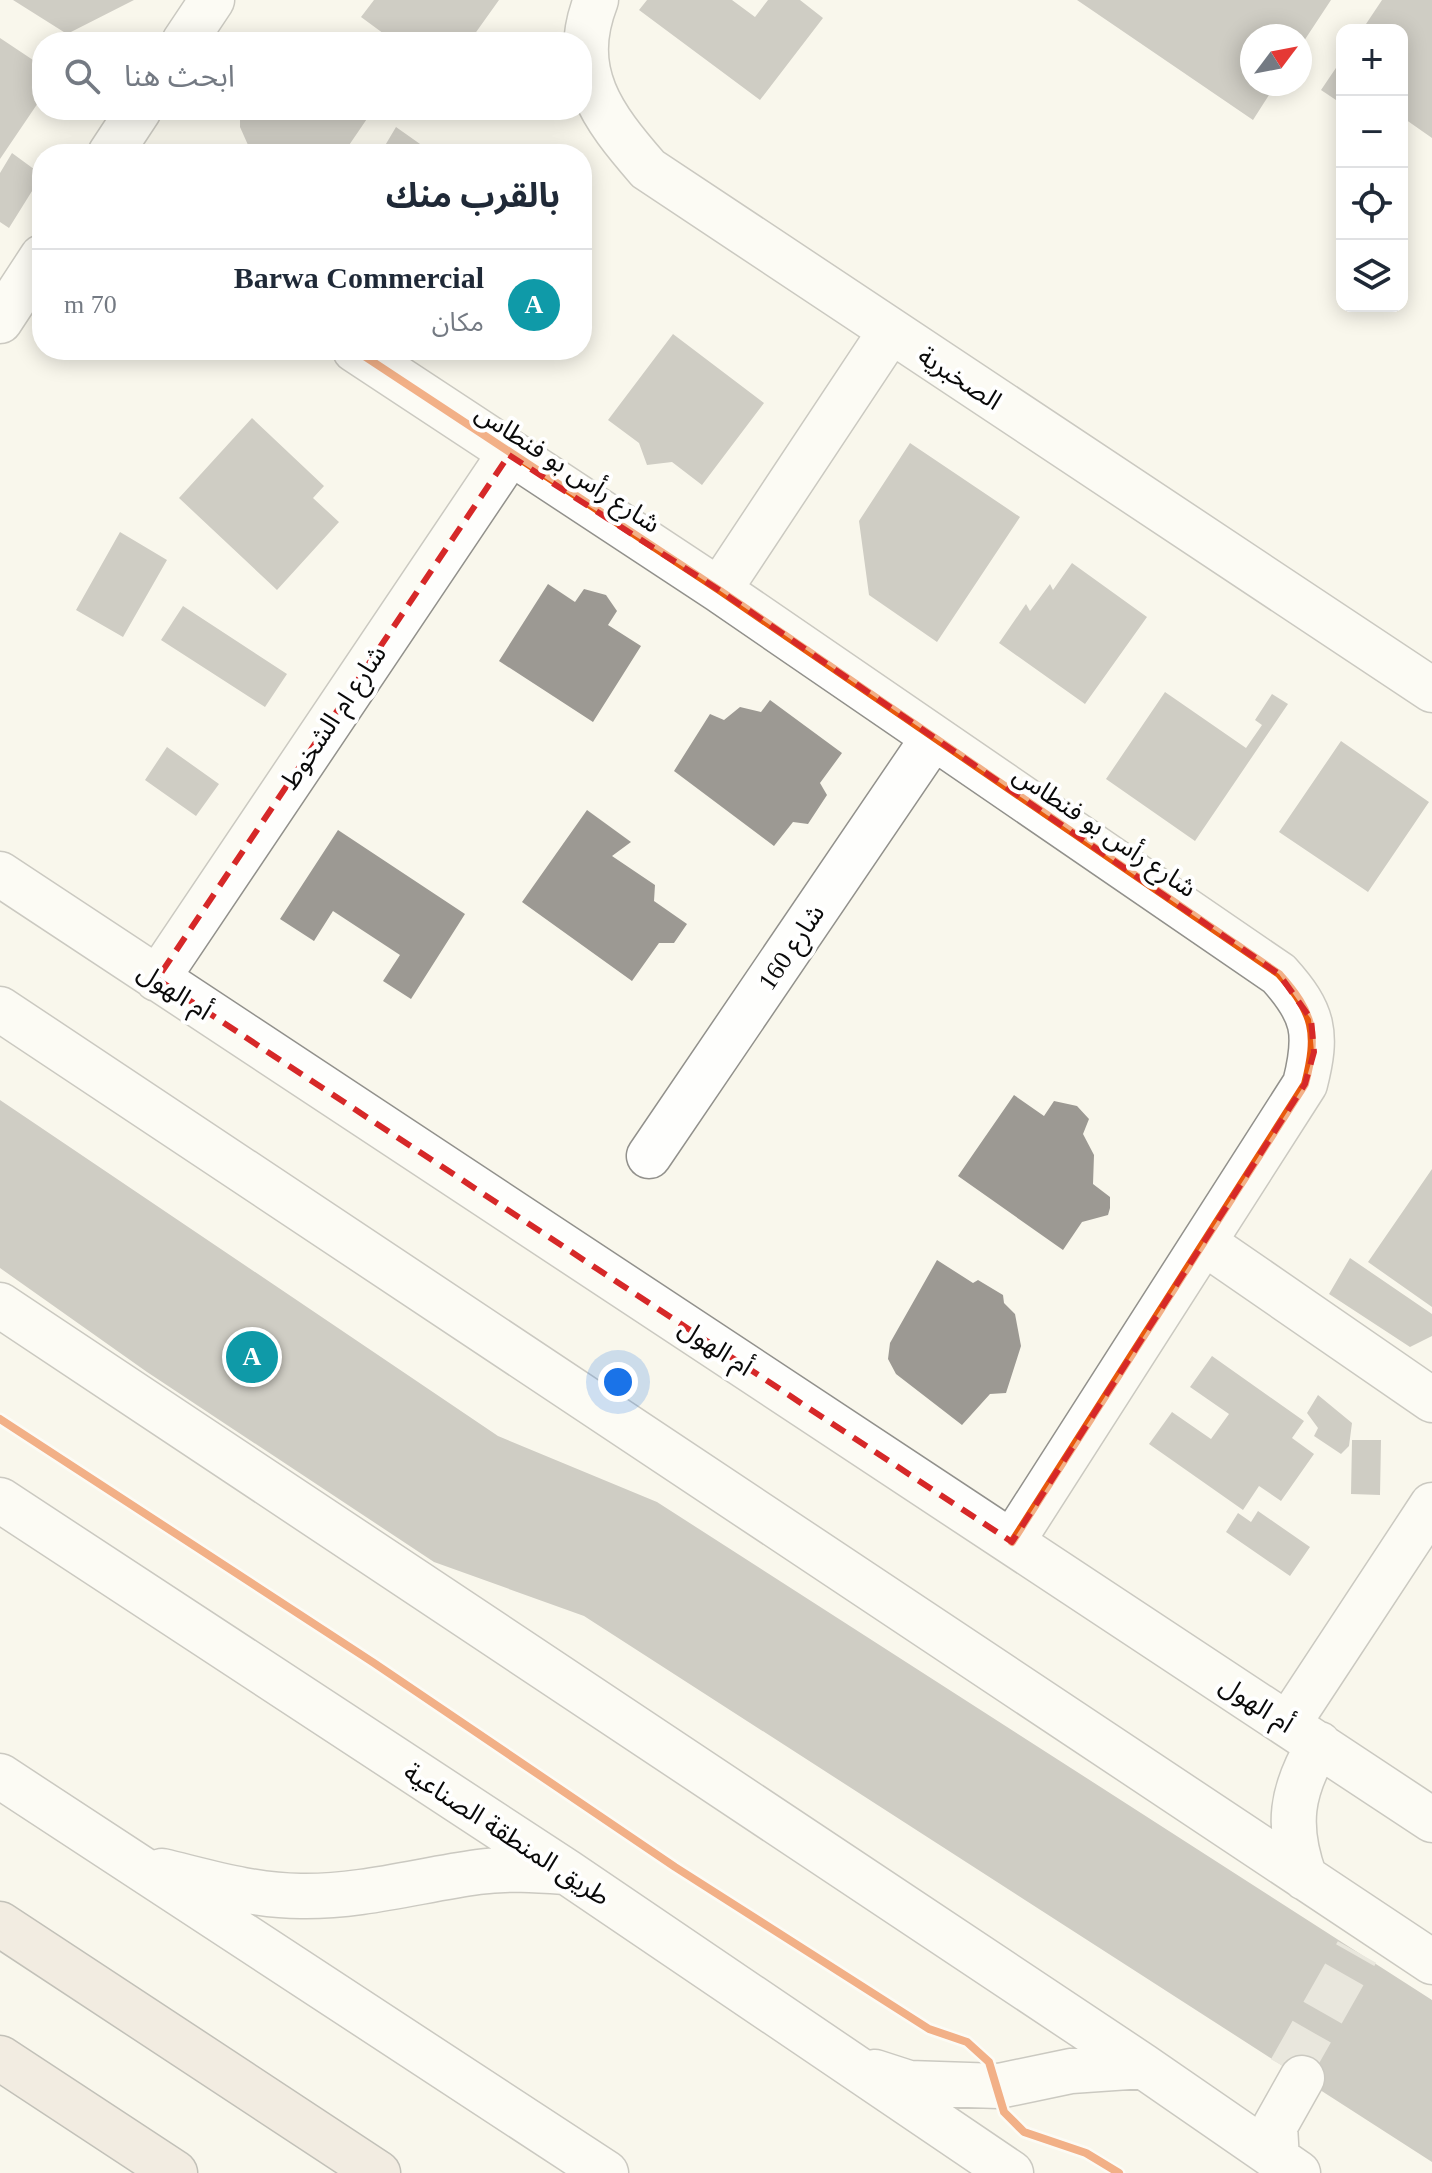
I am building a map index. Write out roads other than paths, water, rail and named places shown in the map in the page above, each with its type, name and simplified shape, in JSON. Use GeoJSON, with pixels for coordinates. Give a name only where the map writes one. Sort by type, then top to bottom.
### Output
{"type":"FeatureCollection","features":[{"type":"Feature","properties":{"kind":"highway"},"geometry":{"type":"LineString","coordinates":[[0,1924],[378,2173]]}},
{"type":"Feature","properties":{"kind":"highway"},"geometry":{"type":"LineString","coordinates":[[0,2058],[175,2173]]}},
{"type":"Feature","properties":{"kind":"street"},"geometry":{"type":"LineString","coordinates":[[191,32],[212,0]]}},
{"type":"Feature","properties":{"kind":"street","name":"الصخبرية"},"geometry":{"type":"LineString","coordinates":[[586,32],[596,0]]}},
{"type":"Feature","properties":{"kind":"street","name":"الصخبرية"},"geometry":{"type":"LineString","coordinates":[[592,88],[616,132],[648,169],[1432,690]]}},
{"type":"Feature","properties":{"kind":"street"},"geometry":{"type":"LineString","coordinates":[[117,144],[132,120]]}},
{"type":"Feature","properties":{"kind":"street"},"geometry":{"type":"LineString","coordinates":[[0,321],[32,272]]}},
{"type":"Feature","properties":{"kind":"street"},"geometry":{"type":"LineString","coordinates":[[719,590],[890,332]]}},
{"type":"Feature","properties":{"kind":"street","name":"شارع رأس بو فنطاس"},"geometry":{"type":"LineString","coordinates":[[370,360],[509,455],[719,590],[1279,974],[1297,994],[1311,1019],[1314,1052],[1305,1084],[1206,1244],[1012,1542]]}},
{"type":"Feature","properties":{"kind":"street","name":"شارع ام الشخوط"},"geometry":{"type":"LineString","coordinates":[[157,979],[509,455]]}},
{"type":"Feature","properties":{"kind":"street","name":"شارع 160"},"geometry":{"type":"LineString","coordinates":[[649,1156],[933,738]]}},
{"type":"Feature","properties":{"kind":"street","name":"أم الهول"},"geometry":{"type":"LineString","coordinates":[[0,874],[1432,1820]]}},
{"type":"Feature","properties":{"kind":"street"},"geometry":{"type":"LineString","coordinates":[[0,1009],[1352,1909],[1393,1956]]}},
{"type":"Feature","properties":{"kind":"street"},"geometry":{"type":"LineString","coordinates":[[1206,1244],[1432,1400]]}},
{"type":"Feature","properties":{"kind":"street"},"geometry":{"type":"LineString","coordinates":[[0,1305],[1143,2066],[1287,2166]]}},
{"type":"Feature","properties":{"kind":"street","name":"طريق المنطقة الصناعية"},"geometry":{"type":"LineString","coordinates":[[0,1500],[567,1872],[1011,2173]]}},
{"type":"Feature","properties":{"kind":"street"},"geometry":{"type":"LineString","coordinates":[[1305,1878],[1295,1848],[1292,1818],[1305,1767],[1303,1734],[1432,1505]]}},
{"type":"Feature","properties":{"kind":"street"},"geometry":{"type":"LineString","coordinates":[[0,1776],[606,2173]]}},
{"type":"Feature","properties":{"kind":"street"},"geometry":{"type":"LineString","coordinates":[[132,1864],[243,1890],[301,1896],[360,1892],[480,1871],[518,1868],[567,1872]]}},
{"type":"Feature","properties":{"kind":"street"},"geometry":{"type":"LineString","coordinates":[[846,2063],[909,2083],[951,2087],[999,2086],[1071,2071],[1143,2066]]}},
{"type":"Feature","properties":{"kind":"street"},"geometry":{"type":"LineString","coordinates":[[1233,2129],[1265,2111],[1296,2074],[1275,2126],[1287,2166]]}},
{"type":"Feature","properties":{"kind":"tunnel"},"geometry":{"type":"LineString","coordinates":[[1290,2070],[1357,1952]]}},
{"type":"Feature","properties":{"kind":"place","name":"Barwa Commercial"},"geometry":{"type":"Point","coordinates":[252,1357]}}]}
